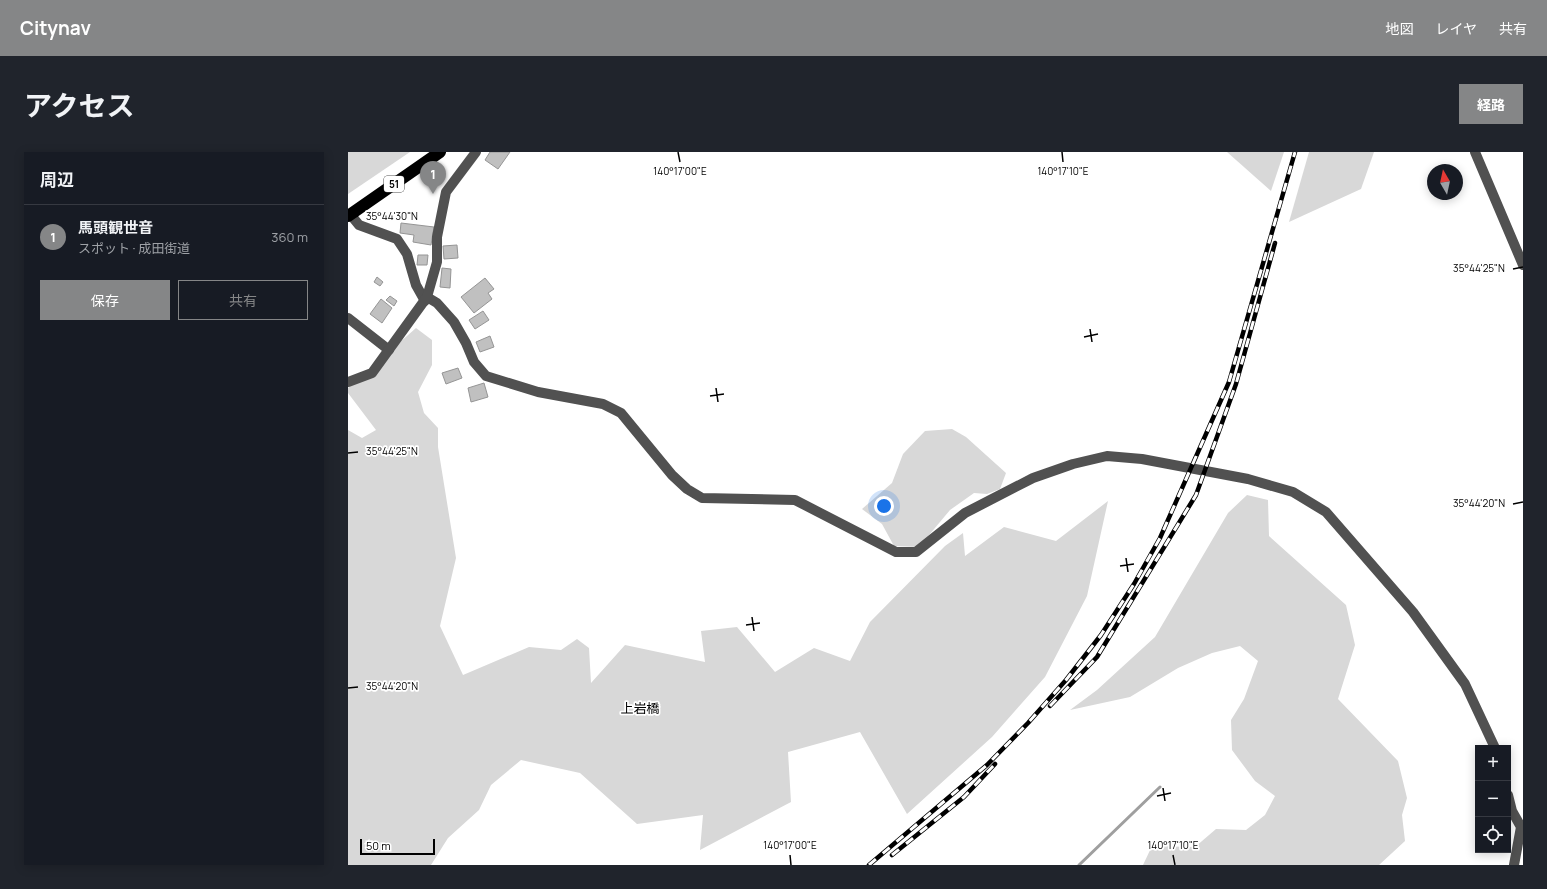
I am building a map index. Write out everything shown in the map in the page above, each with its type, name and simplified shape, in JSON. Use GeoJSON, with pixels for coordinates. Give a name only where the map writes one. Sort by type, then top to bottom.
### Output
{"type":"FeatureCollection","features":[{"type":"Feature","properties":{"kind":"highway","name":"51"},"geometry":{"type":"LineString","coordinates":[[349,215],[440,152]]}},
{"type":"Feature","properties":{"kind":"street"},"geometry":{"type":"LineString","coordinates":[[348,382],[372,373],[426,299],[437,262],[437,237],[446,192],[476,152]]}},
{"type":"Feature","properties":{"kind":"street"},"geometry":{"type":"LineString","coordinates":[[1475,152],[1523,265]]}},
{"type":"Feature","properties":{"kind":"street"},"geometry":{"type":"LineString","coordinates":[[349,215],[359,225],[397,239],[407,254],[416,285],[426,299],[437,303],[454,322],[466,343],[474,362],[486,376],[538,392],[602,404],[621,413],[672,475],[687,489],[702,498],[760,498],[795,500],[896,552],[916,552],[965,513],[1033,478],[1060,468],[1106,456],[1157,462],[1248,479],[1293,492],[1326,512],[1413,612],[1461,678],[1494,745]]}},
{"type":"Feature","properties":{"kind":"street"},"geometry":{"type":"LineString","coordinates":[[348,318],[389,350]]}},
{"type":"Feature","properties":{"kind":"street"},"geometry":{"type":"LineString","coordinates":[[1511,807],[1522,827],[1514,865]]}},
{"type":"Feature","properties":{"kind":"shaded area"},"geometry":{"type":"Polygon","coordinates":[[[348,152],[410,152],[348,194],[348,152]]]}},
{"type":"Feature","properties":{"kind":"shaded area"},"geometry":{"type":"Polygon","coordinates":[[[1227,152],[1284,152],[1271,191],[1227,152]]]}},
{"type":"Feature","properties":{"kind":"shaded area"},"geometry":{"type":"Polygon","coordinates":[[[1309,152],[1374,152],[1361,189],[1289,222],[1309,152]]]}},
{"type":"Feature","properties":{"kind":"shaded area"},"geometry":{"type":"Polygon","coordinates":[[[416,328],[432,340],[432,365],[418,392],[424,413],[438,428],[438,447],[456,558],[440,626],[463,675],[529,647],[561,650],[577,639],[589,648],[591,683],[625,645],[705,662],[701,631],[737,627],[775,672],[814,648],[850,661],[870,622],[945,546],[963,533],[965,556],[1004,527],[1056,541],[1108,501],[1087,596],[1045,677],[992,737],[907,814],[860,732],[788,752],[791,802],[700,850],[703,815],[637,824],[580,773],[521,760],[491,785],[479,810],[448,838],[431,865],[348,865],[348,430],[362,438],[376,430],[348,393],[348,388],[416,328]]]}},
{"type":"Feature","properties":{"kind":"shaded area"},"geometry":{"type":"Polygon","coordinates":[[[952,429],[966,437],[1006,473],[1000,489],[987,494],[974,493],[950,510],[919,547],[894,546],[882,524],[862,509],[892,483],[903,454],[925,431],[952,429]]]}},
{"type":"Feature","properties":{"kind":"shaded area"},"geometry":{"type":"Polygon","coordinates":[[[1247,495],[1268,500],[1269,536],[1346,605],[1355,645],[1338,699],[1398,761],[1407,798],[1402,815],[1405,841],[1379,865],[1143,865],[1152,846],[1195,847],[1216,829],[1246,830],[1265,815],[1275,796],[1255,781],[1232,750],[1231,720],[1244,699],[1258,661],[1240,646],[1212,653],[1178,668],[1130,697],[1070,710],[1097,690],[1155,637],[1228,513],[1247,495]]]}},
{"type":"Feature","properties":{"kind":"building"},"geometry":{"type":"Polygon","coordinates":[[[490,152],[510,152],[498,169],[485,160],[490,152]]]}},
{"type":"Feature","properties":{"kind":"building"},"geometry":{"type":"Polygon","coordinates":[[[401,223],[434,227],[431,245],[413,242],[414,235],[400,233],[401,223]]]}},
{"type":"Feature","properties":{"kind":"building"},"geometry":{"type":"Polygon","coordinates":[[[457,245],[458,258],[444,259],[443,246],[457,245]]]}},
{"type":"Feature","properties":{"kind":"building"},"geometry":{"type":"Polygon","coordinates":[[[418,255],[428,255],[427,265],[417,265],[418,255]]]}},
{"type":"Feature","properties":{"kind":"building"},"geometry":{"type":"Polygon","coordinates":[[[442,268],[451,269],[450,288],[440,287],[442,268]]]}},
{"type":"Feature","properties":{"kind":"building"},"geometry":{"type":"Polygon","coordinates":[[[377,277],[383,282],[380,286],[374,282],[377,277]]]}},
{"type":"Feature","properties":{"kind":"building"},"geometry":{"type":"Polygon","coordinates":[[[485,278],[494,289],[488,293],[492,299],[474,313],[461,297],[485,278]]]}},
{"type":"Feature","properties":{"kind":"building"},"geometry":{"type":"Polygon","coordinates":[[[390,296],[397,301],[394,306],[386,300],[390,296]]]}},
{"type":"Feature","properties":{"kind":"building"},"geometry":{"type":"Polygon","coordinates":[[[381,299],[392,308],[382,323],[370,314],[381,299]]]}},
{"type":"Feature","properties":{"kind":"building"},"geometry":{"type":"Polygon","coordinates":[[[483,311],[489,320],[475,329],[469,320],[483,311]]]}},
{"type":"Feature","properties":{"kind":"building"},"geometry":{"type":"Polygon","coordinates":[[[490,336],[494,347],[480,352],[476,342],[490,336]]]}},
{"type":"Feature","properties":{"kind":"building"},"geometry":{"type":"Polygon","coordinates":[[[458,368],[462,378],[446,384],[442,373],[458,368]]]}},
{"type":"Feature","properties":{"kind":"building"},"geometry":{"type":"Polygon","coordinates":[[[484,383],[488,397],[471,402],[468,388],[484,383]]]}},
{"type":"Feature","properties":{"kind":"waterway"},"geometry":{"type":"LineString","coordinates":[[1079,865],[1160,787]]}},
{"type":"Feature","properties":{"kind":"railway"},"geometry":{"type":"LineString","coordinates":[[869,865],[987,765],[1028,723],[1066,680],[1101,635],[1134,584],[1160,538],[1229,382],[1295,152]]}},
{"type":"Feature","properties":{"kind":"railway"},"geometry":{"type":"LineString","coordinates":[[1050,706],[1097,657],[1196,495],[1236,384],[1275,243]]}},
{"type":"Feature","properties":{"kind":"railway"},"geometry":{"type":"LineString","coordinates":[[892,855],[964,797],[995,764]]}},
{"type":"Feature","properties":{"kind":"place","name":"馬頭観世音"},"geometry":{"type":"Point","coordinates":[433,194]}},
{"type":"Feature","properties":{"kind":"district","name":"上岩橋"},"geometry":{"type":"Point","coordinates":[640,708]}}]}
